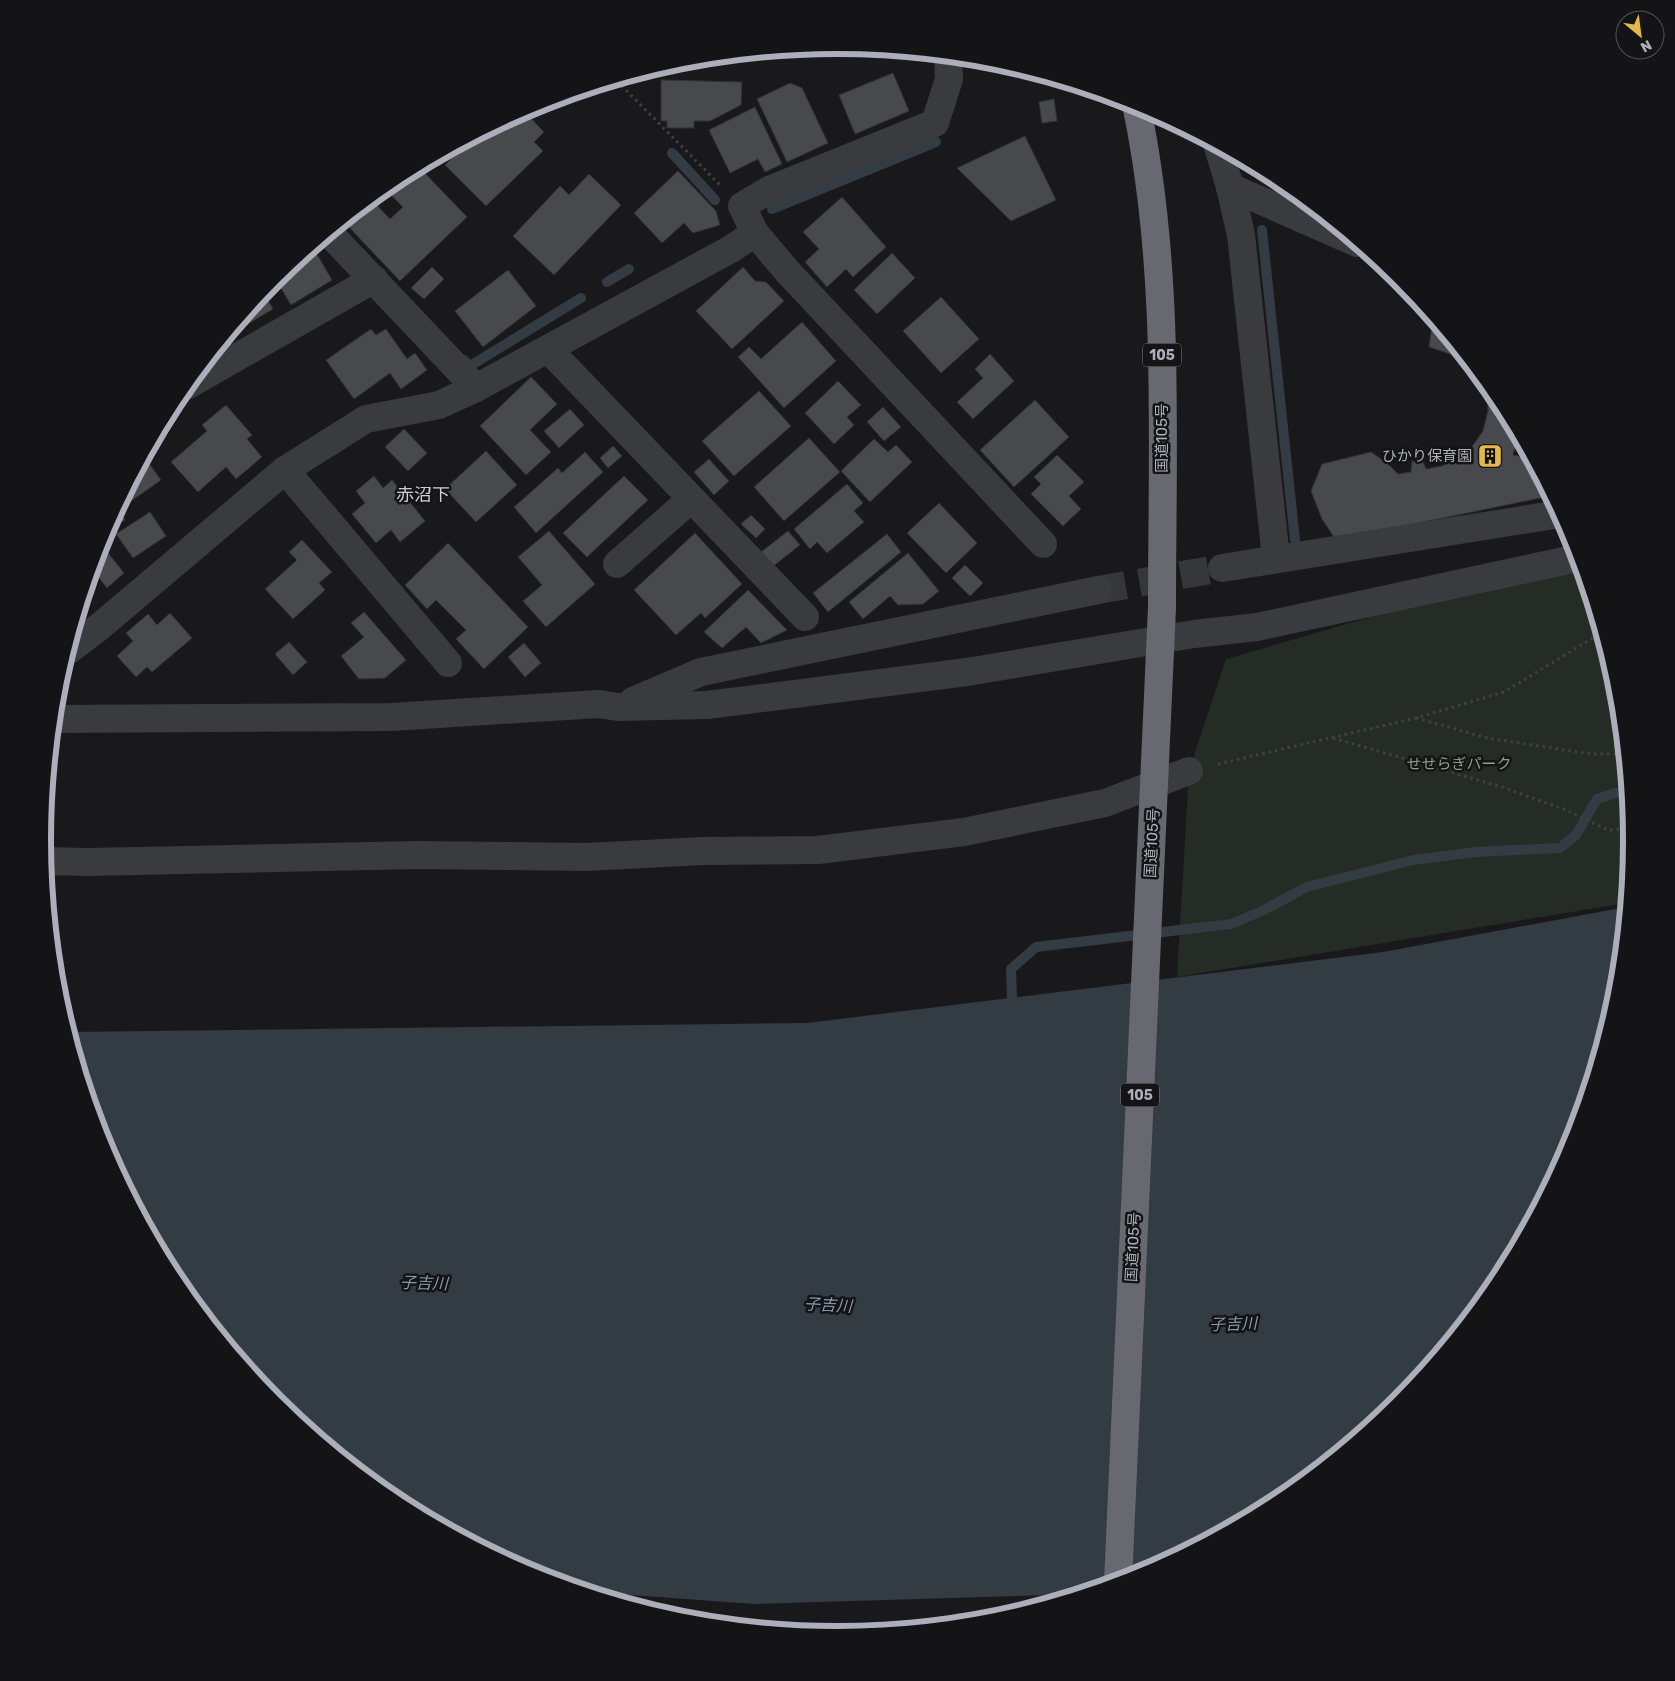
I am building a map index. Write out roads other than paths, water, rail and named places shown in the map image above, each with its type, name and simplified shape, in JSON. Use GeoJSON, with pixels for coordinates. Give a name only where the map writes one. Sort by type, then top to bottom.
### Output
{"type":"FeatureCollection","features":[{"type":"Feature","properties":{"kind":"highway","name":"国道105号"},"geometry":{"type":"LineString","coordinates":[[1118,1574],[1162,607],[1162,321],[1147,154],[1138,114]]}},
{"type":"Feature","properties":{"kind":"street"},"geometry":{"type":"LineString","coordinates":[[948,62],[949,79],[935,123],[769,190],[742,206],[755,234],[787,271],[1043,544]]}},
{"type":"Feature","properties":{"kind":"street"},"geometry":{"type":"LineString","coordinates":[[1220,154],[1241,235],[1276,558]]}},
{"type":"Feature","properties":{"kind":"street"},"geometry":{"type":"LineString","coordinates":[[1230,187],[1338,235]]}},
{"type":"Feature","properties":{"kind":"street"},"geometry":{"type":"LineString","coordinates":[[76,645],[285,470],[366,419],[439,405],[476,388],[722,254],[755,234]]}},
{"type":"Feature","properties":{"kind":"street"},"geometry":{"type":"LineString","coordinates":[[333,237],[476,388]]}},
{"type":"Feature","properties":{"kind":"street"},"geometry":{"type":"LineString","coordinates":[[204,376],[374,279]]}},
{"type":"Feature","properties":{"kind":"street"},"geometry":{"type":"LineString","coordinates":[[548,349],[805,617]]}},
{"type":"Feature","properties":{"kind":"street"},"geometry":{"type":"LineString","coordinates":[[285,470],[448,663]]}},
{"type":"Feature","properties":{"kind":"street"},"geometry":{"type":"LineString","coordinates":[[617,564],[691,499]]}},
{"type":"Feature","properties":{"kind":"street"},"geometry":{"type":"LineString","coordinates":[[1222,568],[1553,515]]}},
{"type":"Feature","properties":{"kind":"street"},"geometry":{"type":"LineString","coordinates":[[61,719],[392,717],[598,704],[618,707],[707,705],[948,675],[1185,636],[1257,627],[1571,559]]}},
{"type":"Feature","properties":{"kind":"street"},"geometry":{"type":"LineString","coordinates":[[618,707],[701,672],[1098,590]]}},
{"type":"Feature","properties":{"kind":"street"},"geometry":{"type":"LineString","coordinates":[[52,861],[416,855],[587,857],[702,851],[818,850],[964,832],[1105,803],[1189,771]]}},
{"type":"Feature","properties":{"kind":"water","name":"子吉川"},"geometry":{"type":"Polygon","coordinates":[[[1620,908],[1609,994],[1597,1044],[1582,1093],[1564,1141],[1543,1188],[1518,1234],[1491,1277],[1461,1319],[1429,1359],[1356,1432],[1274,1494],[1231,1521],[1185,1546],[1138,1567],[1058,1595],[754,1604],[614,1594],[537,1567],[490,1546],[444,1521],[401,1494],[319,1432],[246,1359],[214,1319],[184,1277],[157,1234],[132,1188],[111,1141],[93,1093],[75,1032],[807,1023],[1383,952],[1620,908]]]}},
{"type":"Feature","properties":{"kind":"waterway"},"geometry":{"type":"LineString","coordinates":[[772,209],[936,142]]}},
{"type":"Feature","properties":{"kind":"waterway"},"geometry":{"type":"LineString","coordinates":[[672,153],[715,200]]}},
{"type":"Feature","properties":{"kind":"waterway"},"geometry":{"type":"LineString","coordinates":[[1262,230],[1295,540]]}},
{"type":"Feature","properties":{"kind":"waterway"},"geometry":{"type":"LineString","coordinates":[[607,282],[629,269]]}},
{"type":"Feature","properties":{"kind":"waterway"},"geometry":{"type":"LineString","coordinates":[[464,360],[470,366],[581,298]]}},
{"type":"Feature","properties":{"kind":"waterway"},"geometry":{"type":"LineString","coordinates":[[1012,998],[1011,969],[1036,947],[1231,924],[1262,911],[1307,887],[1413,860],[1476,852],[1560,848],[1576,835],[1597,799],[1622,792]]}},
{"type":"Feature","properties":{"kind":"tunnel"},"geometry":{"type":"LineString","coordinates":[[1098,590],[1222,568]]}},
{"type":"Feature","properties":{"kind":"place","name":"ひかり保育園"},"geometry":{"type":"Point","coordinates":[1490,456]}},
{"type":"Feature","properties":{"kind":"district","name":"赤沼下"},"geometry":{"type":"Point","coordinates":[423,495]}},
{"type":"Feature","properties":{"kind":"park label","name":"せせらぎパーク"},"geometry":{"type":"Point","coordinates":[1459,764]}}]}
